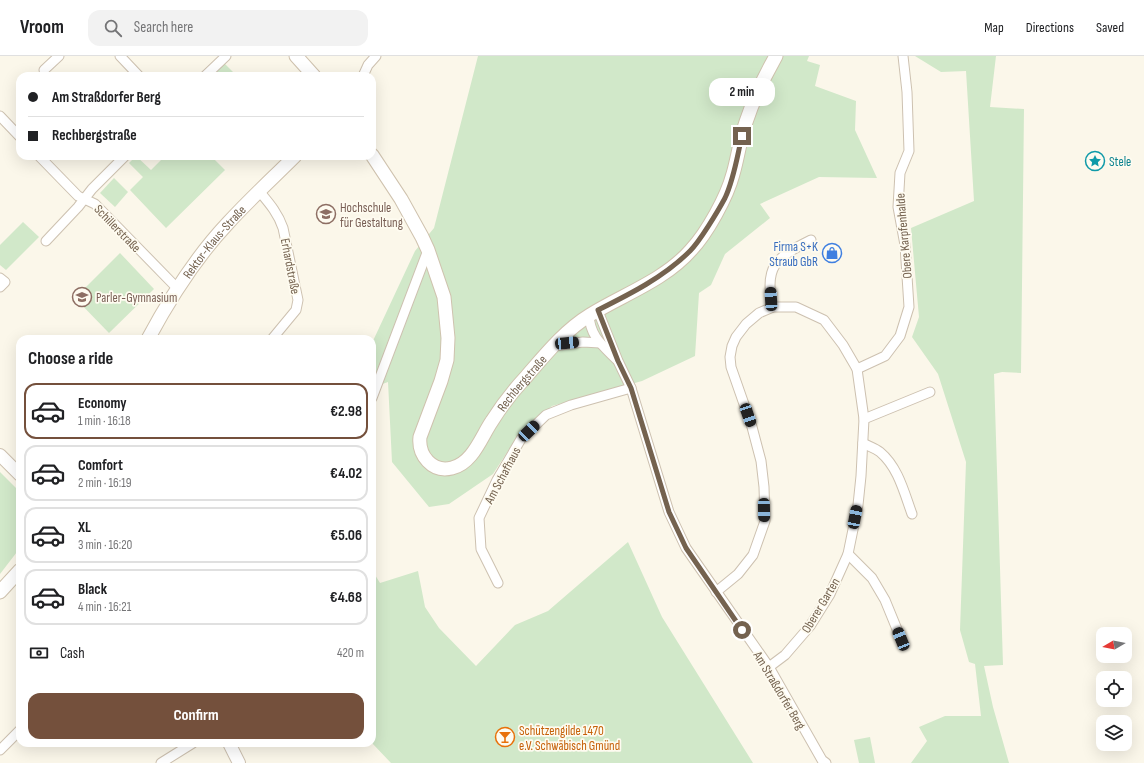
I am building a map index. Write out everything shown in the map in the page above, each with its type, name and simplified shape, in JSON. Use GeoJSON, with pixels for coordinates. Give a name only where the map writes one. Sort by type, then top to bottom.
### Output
{"type":"FeatureCollection","features":[{"type":"Feature","properties":{"kind":"main road"},"geometry":{"type":"LineString","coordinates":[[296,56],[310,72]]}},
{"type":"Feature","properties":{"kind":"main road","name":"Rechbergstraße"},"geometry":{"type":"LineString","coordinates":[[375,160],[401,199],[428,250],[444,297],[448,338],[446,360],[441,381],[420,436],[419,443],[420,450],[428,463],[443,469],[453,468],[470,456],[510,395],[553,346],[593,313],[636,290],[670,269],[691,250],[705,231],[725,197],[733,174],[746,122],[758,89],[776,56]]}},
{"type":"Feature","properties":{"kind":"main road","name":"Rektor-Klaus-Straße"},"geometry":{"type":"LineString","coordinates":[[150,335],[163,310],[177,288],[216,236],[286,160]]}},
{"type":"Feature","properties":{"kind":"main road"},"geometry":{"type":"LineString","coordinates":[[0,592],[16,574]]}},
{"type":"Feature","properties":{"kind":"street"},"geometry":{"type":"LineString","coordinates":[[44,70],[59,56]]}},
{"type":"Feature","properties":{"kind":"street"},"geometry":{"type":"LineString","coordinates":[[120,56],[135,72]]}},
{"type":"Feature","properties":{"kind":"street"},"geometry":{"type":"LineString","coordinates":[[209,72],[226,56]]}},
{"type":"Feature","properties":{"kind":"street"},"geometry":{"type":"LineString","coordinates":[[365,72],[368,65],[376,56]]}},
{"type":"Feature","properties":{"kind":"street","name":"Obere Karpfenhalde"},"geometry":{"type":"LineString","coordinates":[[857,369],[885,356],[900,336],[909,307],[905,245],[898,207],[900,174],[909,151],[907,92],[903,56]]}},
{"type":"Feature","properties":{"kind":"street"},"geometry":{"type":"LineString","coordinates":[[0,116],[16,132]]}},
{"type":"Feature","properties":{"kind":"street","name":"Schillerstraße"},"geometry":{"type":"LineString","coordinates":[[43,160],[78,196],[95,204],[177,288]]}},
{"type":"Feature","properties":{"kind":"street"},"geometry":{"type":"LineString","coordinates":[[46,241],[78,207],[92,189],[121,160]]}},
{"type":"Feature","properties":{"kind":"street","name":"Erhardstraße"},"geometry":{"type":"LineString","coordinates":[[259,191],[275,210],[284,228],[298,300],[296,310],[275,335]]}},
{"type":"Feature","properties":{"kind":"street"},"geometry":{"type":"LineString","coordinates":[[772,307],[770,284],[772,270],[780,258],[811,240]]}},
{"type":"Feature","properties":{"kind":"street"},"geometry":{"type":"LineString","coordinates":[[376,387],[428,250]]}},
{"type":"Feature","properties":{"kind":"street","name":"Oberer Garten"},"geometry":{"type":"LineString","coordinates":[[716,592],[738,574],[753,555],[765,521],[764,487],[761,461],[752,427],[731,367],[730,357],[736,337],[746,324],[759,313],[772,307],[796,307],[824,320],[843,345],[857,369],[864,419],[861,476],[858,505],[848,554],[830,594],[810,626],[785,655],[769,667]]}},
{"type":"Feature","properties":{"kind":"street","name":"Am Straßdorfer Berg"},"geometry":{"type":"LineString","coordinates":[[593,313],[590,325],[592,331],[600,343],[618,361]]}},
{"type":"Feature","properties":{"kind":"street","name":"Am Straßdorfer Berg"},"geometry":{"type":"LineString","coordinates":[[593,313],[631,388],[669,512],[686,548],[769,667],[824,762]]}},
{"type":"Feature","properties":{"kind":"street"},"geometry":{"type":"LineString","coordinates":[[553,346],[583,342],[600,343]]}},
{"type":"Feature","properties":{"kind":"street","name":"Am Schafhaus"},"geometry":{"type":"LineString","coordinates":[[498,583],[481,549],[479,518],[497,480],[521,439],[546,415],[571,405],[631,388]]}},
{"type":"Feature","properties":{"kind":"street"},"geometry":{"type":"LineString","coordinates":[[864,419],[930,392]]}},
{"type":"Feature","properties":{"kind":"street"},"geometry":{"type":"LineString","coordinates":[[863,443],[879,451],[890,462],[898,477],[912,514]]}},
{"type":"Feature","properties":{"kind":"street"},"geometry":{"type":"LineString","coordinates":[[0,455],[16,471]]}},
{"type":"Feature","properties":{"kind":"street"},"geometry":{"type":"LineString","coordinates":[[848,554],[872,578],[885,600],[901,639]]}},
{"type":"Feature","properties":{"kind":"street"},"geometry":{"type":"LineString","coordinates":[[0,750],[16,734]]}},
{"type":"Feature","properties":{"kind":"street"},"geometry":{"type":"LineString","coordinates":[[161,763],[187,747]]}},
{"type":"Feature","properties":{"kind":"street"},"geometry":{"type":"LineString","coordinates":[[231,747],[239,763]]}},
{"type":"Feature","properties":{"kind":"green space"},"geometry":{"type":"Polygon","coordinates":[[[478,56],[809,56],[807,61],[820,65],[815,86],[856,101],[855,130],[877,178],[819,177],[760,204],[770,218],[725,254],[711,285],[699,293],[695,356],[642,381],[552,406],[519,434],[493,474],[449,504],[429,507],[392,462],[388,382],[376,386],[376,335],[415,251],[434,228],[478,56]]]}},
{"type":"Feature","properties":{"kind":"green space"},"geometry":{"type":"Polygon","coordinates":[[[915,56],[996,56],[990,107],[1024,109],[1021,373],[1002,372],[994,374],[1003,665],[984,666],[993,707],[1009,763],[911,763],[927,741],[919,727],[945,716],[981,716],[975,664],[969,662],[960,630],[966,462],[938,374],[912,337],[919,317],[911,228],[974,201],[966,71],[941,72],[915,56]]]}},
{"type":"Feature","properties":{"kind":"green space"},"geometry":{"type":"Polygon","coordinates":[[[224,63],[233,72],[215,72],[224,63]]]}},
{"type":"Feature","properties":{"kind":"green space"},"geometry":{"type":"Polygon","coordinates":[[[132,160],[140,160],[151,170],[161,160],[215,160],[225,170],[166,228],[130,190],[143,177],[129,163],[132,160]]]}},
{"type":"Feature","properties":{"kind":"green space"},"geometry":{"type":"Polygon","coordinates":[[[114,178],[128,192],[115,207],[100,193],[114,178]]]}},
{"type":"Feature","properties":{"kind":"green space"},"geometry":{"type":"Polygon","coordinates":[[[23,222],[39,237],[6,270],[0,265],[0,245],[23,222]]]}},
{"type":"Feature","properties":{"kind":"green space"},"geometry":{"type":"Polygon","coordinates":[[[120,253],[154,289],[109,333],[75,298],[120,253]]]}},
{"type":"Feature","properties":{"kind":"green space"},"geometry":{"type":"Polygon","coordinates":[[[0,472],[16,488],[16,553],[0,574],[0,472]]]}},
{"type":"Feature","properties":{"kind":"green space"},"geometry":{"type":"Polygon","coordinates":[[[628,542],[662,617],[753,763],[391,763],[376,747],[376,576],[380,583],[418,571],[425,607],[439,628],[476,666],[515,625],[548,611],[628,542]]]}},
{"type":"Feature","properties":{"kind":"green space"},"geometry":{"type":"Polygon","coordinates":[[[870,737],[875,763],[859,763],[854,740],[870,737]]]}},
{"type":"Feature","properties":{"kind":"place","name":"Stele"},"geometry":{"type":"Point","coordinates":[1095,161]}},
{"type":"Feature","properties":{"kind":"place","name":"Hochschule für Gestaltung"},"geometry":{"type":"Point","coordinates":[326,214]}},
{"type":"Feature","properties":{"kind":"place","name":"Firma S+K Straub GbR"},"geometry":{"type":"Point","coordinates":[832,253]}},
{"type":"Feature","properties":{"kind":"place","name":"Parler-Gymnasium"},"geometry":{"type":"Point","coordinates":[82,297]}},
{"type":"Feature","properties":{"kind":"place","name":"Schützengilde 1470 e.V. Schwäbisch Gmünd"},"geometry":{"type":"Point","coordinates":[505,737]}},
{"type":"Feature","properties":{"kind":"route"},"geometry":{"type":"LineString","coordinates":[[742,136],[733,174],[725,197],[705,231],[691,250],[670,269],[636,290],[598,310],[618,361],[631,388],[669,512],[686,548],[742,630]]}}]}
